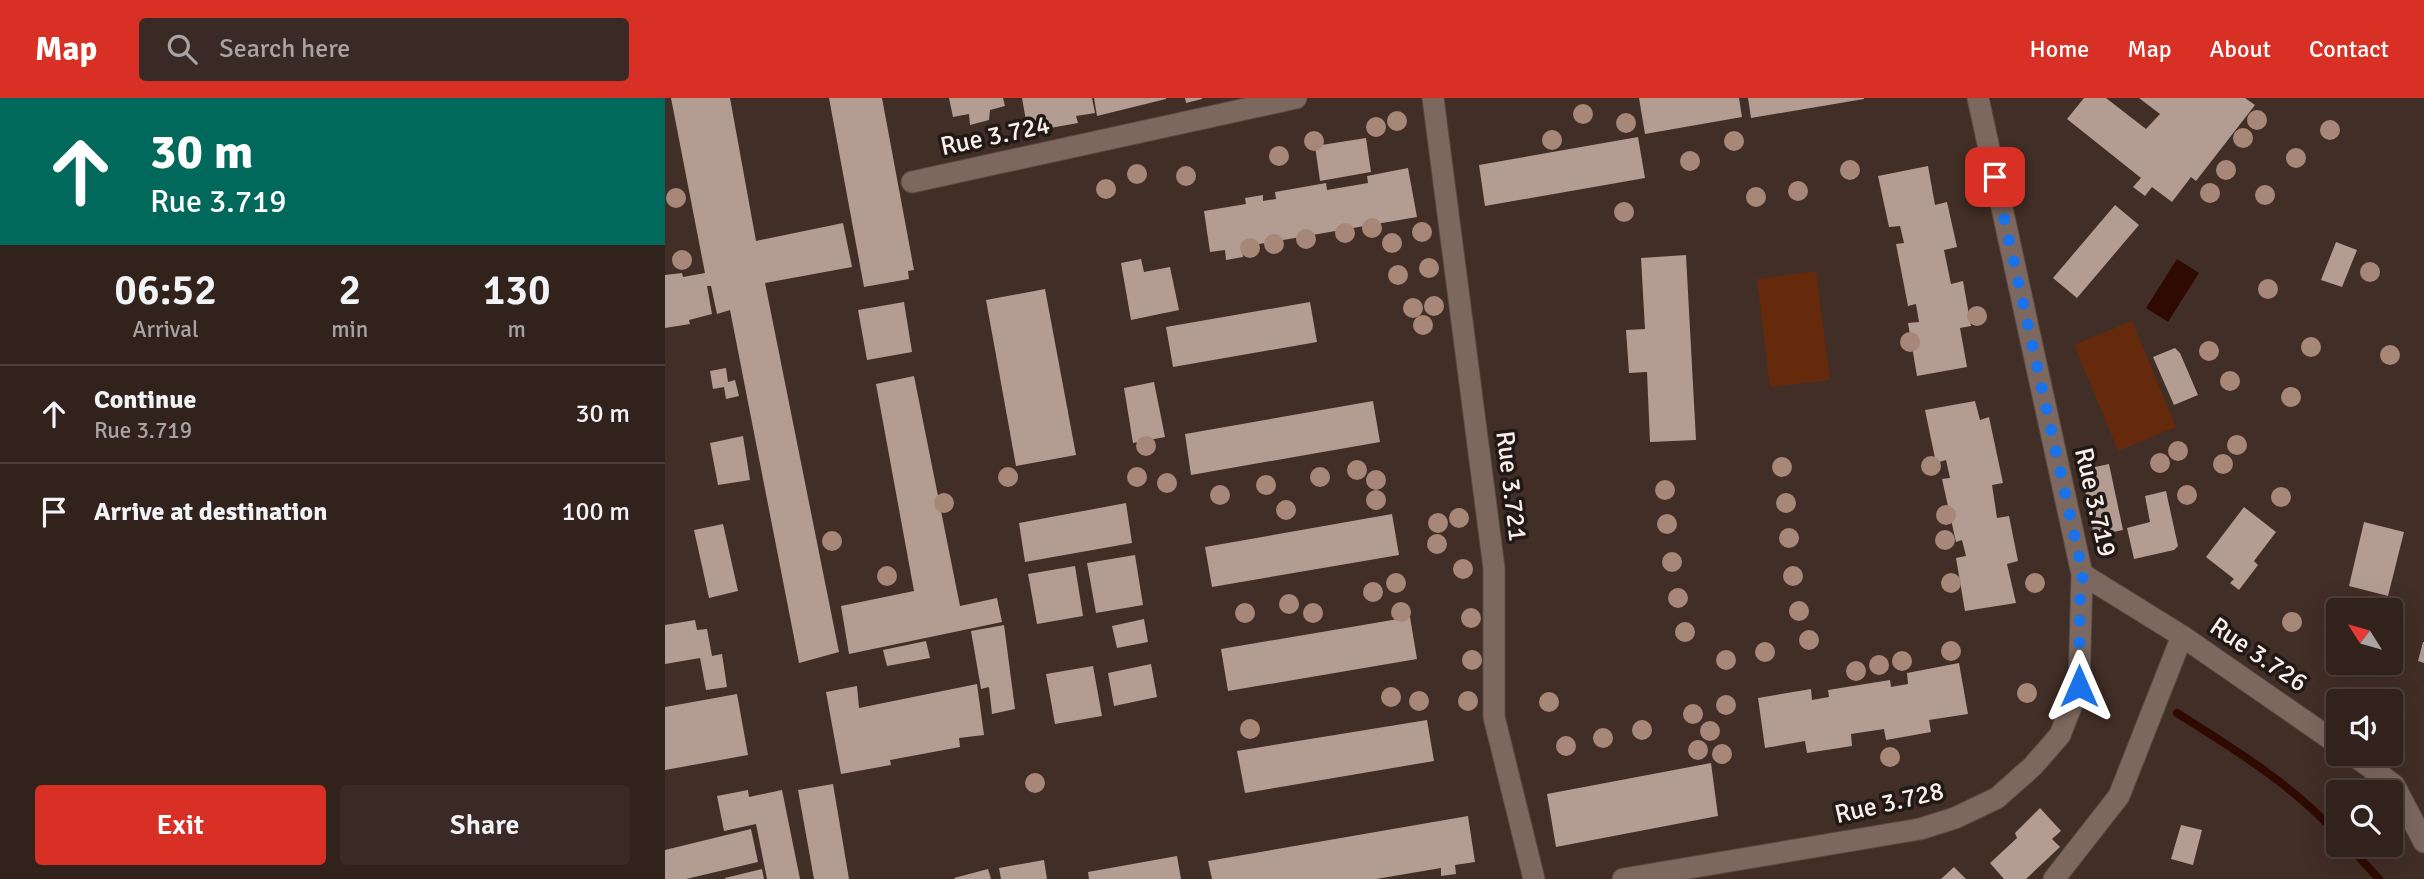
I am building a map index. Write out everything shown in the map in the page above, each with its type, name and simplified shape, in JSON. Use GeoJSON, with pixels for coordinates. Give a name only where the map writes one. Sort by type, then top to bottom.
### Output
{"type":"FeatureCollection","features":[{"type":"Feature","properties":{"kind":"street","name":"Rue 3.724"},"geometry":{"type":"LineString","coordinates":[[912,182],[1296,98]]}},
{"type":"Feature","properties":{"kind":"street","name":"Rue 3.721"},"geometry":{"type":"LineString","coordinates":[[1433,98],[1494,568],[1494,716],[1534,879]]}},
{"type":"Feature","properties":{"kind":"street","name":"Rue 3.719"},"geometry":{"type":"LineString","coordinates":[[1978,98],[2083,574],[2182,636]]}},
{"type":"Feature","properties":{"kind":"street","name":"Rue 3.728"},"geometry":{"type":"LineString","coordinates":[[1623,879],[1920,829],[1955,818],[1997,798],[2033,766],[2060,735],[2079,686],[2083,574]]}},
{"type":"Feature","properties":{"kind":"street","name":"Rue 3.726"},"geometry":{"type":"LineString","coordinates":[[2182,636],[2326,736]]}},
{"type":"Feature","properties":{"kind":"street"},"geometry":{"type":"LineString","coordinates":[[2054,879],[2119,796],[2182,636]]}},
{"type":"Feature","properties":{"kind":"street"},"geometry":{"type":"LineString","coordinates":[[2368,766],[2394,785],[2424,842]]}},
{"type":"Feature","properties":{"kind":"shaded area"},"geometry":{"type":"Polygon","coordinates":[[[2177,259],[2199,273],[2168,322],[2146,308],[2177,259]]]}},
{"type":"Feature","properties":{"kind":"shaded area"},"geometry":{"type":"Polygon","coordinates":[[[1816,271],[1830,380],[1770,387],[1757,279],[1816,271]]]}},
{"type":"Feature","properties":{"kind":"shaded area"},"geometry":{"type":"Polygon","coordinates":[[[2132,321],[2176,427],[2118,451],[2074,345],[2132,321]]]}},
{"type":"Feature","properties":{"kind":"building"},"geometry":{"type":"Polygon","coordinates":[[[671,98],[730,98],[756,241],[843,223],[852,267],[765,283],[839,652],[799,663],[730,310],[717,314],[711,286],[707,286],[712,314],[689,320],[690,324],[665,328],[665,275],[682,273],[683,277],[705,273],[671,98]]]}},
{"type":"Feature","properties":{"kind":"building"},"geometry":{"type":"Polygon","coordinates":[[[829,98],[882,98],[914,270],[908,271],[909,279],[864,287],[829,98]]]}},
{"type":"Feature","properties":{"kind":"building"},"geometry":{"type":"Polygon","coordinates":[[[949,98],[1003,98],[1005,106],[990,110],[989,120],[970,125],[969,114],[953,117],[949,98]]]}},
{"type":"Feature","properties":{"kind":"building"},"geometry":{"type":"Polygon","coordinates":[[[1022,98],[1092,98],[1095,113],[1076,116],[1078,123],[1028,132],[1022,98]]]}},
{"type":"Feature","properties":{"kind":"building"},"geometry":{"type":"Polygon","coordinates":[[[1094,98],[1166,98],[1166,99],[1097,116],[1094,98]]]}},
{"type":"Feature","properties":{"kind":"building"},"geometry":{"type":"Polygon","coordinates":[[[1185,98],[1202,98],[1202,99],[1186,103],[1185,98]]]}},
{"type":"Feature","properties":{"kind":"building"},"geometry":{"type":"Polygon","coordinates":[[[1639,98],[1739,98],[1742,117],[1645,134],[1639,98]]]}},
{"type":"Feature","properties":{"kind":"building"},"geometry":{"type":"Polygon","coordinates":[[[1748,98],[1864,98],[1864,99],[1751,118],[1748,98]]]}},
{"type":"Feature","properties":{"kind":"building"},"geometry":{"type":"Polygon","coordinates":[[[2084,98],[2106,98],[2146,129],[2160,114],[2139,98],[2245,98],[2255,105],[2196,181],[2191,177],[2172,202],[2152,187],[2145,196],[2133,187],[2141,178],[2067,119],[2084,98]]]}},
{"type":"Feature","properties":{"kind":"building"},"geometry":{"type":"Polygon","coordinates":[[[1638,137],[1645,178],[1485,206],[1479,165],[1638,137]]]}},
{"type":"Feature","properties":{"kind":"building"},"geometry":{"type":"Polygon","coordinates":[[[1366,138],[1371,172],[1320,181],[1315,146],[1366,138]]]}},
{"type":"Feature","properties":{"kind":"building"},"geometry":{"type":"Polygon","coordinates":[[[1928,166],[1935,205],[1947,202],[1957,247],[1944,250],[1951,284],[1963,281],[1971,326],[1960,328],[1967,367],[1917,376],[1908,323],[1919,322],[1916,304],[1908,306],[1896,244],[1904,243],[1900,226],[1889,227],[1878,176],[1928,166]]]}},
{"type":"Feature","properties":{"kind":"building"},"geometry":{"type":"Polygon","coordinates":[[[1408,168],[1417,217],[1242,247],[1243,257],[1226,260],[1225,250],[1210,252],[1204,211],[1246,204],[1245,198],[1263,195],[1263,201],[1276,199],[1275,192],[1326,183],[1327,190],[1368,183],[1367,176],[1408,168]]]}},
{"type":"Feature","properties":{"kind":"building"},"geometry":{"type":"Polygon","coordinates":[[[2115,205],[2139,225],[2077,298],[2053,278],[2115,205]]]}},
{"type":"Feature","properties":{"kind":"building"},"geometry":{"type":"Polygon","coordinates":[[[2336,242],[2357,250],[2342,287],[2321,280],[2336,242]]]}},
{"type":"Feature","properties":{"kind":"building"},"geometry":{"type":"Polygon","coordinates":[[[1686,255],[1696,440],[1650,442],[1647,372],[1629,373],[1626,330],[1645,329],[1641,258],[1686,255]]]}},
{"type":"Feature","properties":{"kind":"building"},"geometry":{"type":"Polygon","coordinates":[[[1141,259],[1144,272],[1170,267],[1179,310],[1131,320],[1121,263],[1141,259]]]}},
{"type":"Feature","properties":{"kind":"building"},"geometry":{"type":"Polygon","coordinates":[[[1045,289],[1076,455],[1016,466],[986,300],[1045,289]]]}},
{"type":"Feature","properties":{"kind":"building"},"geometry":{"type":"Polygon","coordinates":[[[904,302],[912,352],[867,360],[858,310],[904,302]]]}},
{"type":"Feature","properties":{"kind":"building"},"geometry":{"type":"Polygon","coordinates":[[[1310,302],[1317,342],[1173,367],[1166,327],[1310,302]]]}},
{"type":"Feature","properties":{"kind":"building"},"geometry":{"type":"Polygon","coordinates":[[[2175,348],[2180,353],[2198,395],[2174,405],[2153,357],[2175,348]]]}},
{"type":"Feature","properties":{"kind":"building"},"geometry":{"type":"Polygon","coordinates":[[[726,368],[728,382],[735,380],[739,396],[726,399],[724,387],[713,389],[710,371],[726,368]]]}},
{"type":"Feature","properties":{"kind":"building"},"geometry":{"type":"Polygon","coordinates":[[[914,376],[960,606],[997,598],[1002,622],[849,654],[841,606],[914,591],[876,384],[914,376]]]}},
{"type":"Feature","properties":{"kind":"building"},"geometry":{"type":"Polygon","coordinates":[[[1154,382],[1165,437],[1133,443],[1124,388],[1154,382]]]}},
{"type":"Feature","properties":{"kind":"building"},"geometry":{"type":"Polygon","coordinates":[[[1373,401],[1380,442],[1191,475],[1185,434],[1373,401]]]}},
{"type":"Feature","properties":{"kind":"building"},"geometry":{"type":"Polygon","coordinates":[[[1975,401],[1980,420],[1989,417],[2003,483],[1992,485],[1997,518],[2009,516],[2018,561],[2007,564],[2016,603],[1965,611],[1956,558],[1966,556],[1962,540],[1956,542],[1942,479],[1950,478],[1946,460],[1936,463],[1925,410],[1975,401]]]}},
{"type":"Feature","properties":{"kind":"building"},"geometry":{"type":"Polygon","coordinates":[[[743,436],[750,480],[718,485],[710,443],[743,436]]]}},
{"type":"Feature","properties":{"kind":"building"},"geometry":{"type":"Polygon","coordinates":[[[2109,464],[2123,530],[2094,536],[2081,470],[2109,464]]]}},
{"type":"Feature","properties":{"kind":"building"},"geometry":{"type":"Polygon","coordinates":[[[2166,491],[2178,546],[2174,550],[2134,559],[2127,528],[2150,522],[2145,496],[2166,491]]]}},
{"type":"Feature","properties":{"kind":"building"},"geometry":{"type":"Polygon","coordinates":[[[1126,503],[1132,543],[1025,562],[1019,523],[1126,503]]]}},
{"type":"Feature","properties":{"kind":"building"},"geometry":{"type":"Polygon","coordinates":[[[2244,507],[2276,532],[2254,561],[2258,565],[2239,590],[2230,583],[2234,579],[2206,557],[2244,507]]]}},
{"type":"Feature","properties":{"kind":"building"},"geometry":{"type":"Polygon","coordinates":[[[1392,514],[1399,555],[1212,587],[1205,547],[1392,514]]]}},
{"type":"Feature","properties":{"kind":"building"},"geometry":{"type":"Polygon","coordinates":[[[2364,522],[2404,532],[2388,596],[2349,586],[2364,522]]]}},
{"type":"Feature","properties":{"kind":"building"},"geometry":{"type":"Polygon","coordinates":[[[723,524],[738,591],[709,598],[694,530],[723,524]]]}},
{"type":"Feature","properties":{"kind":"building"},"geometry":{"type":"Polygon","coordinates":[[[1135,555],[1143,605],[1096,613],[1087,563],[1135,555]]]}},
{"type":"Feature","properties":{"kind":"building"},"geometry":{"type":"Polygon","coordinates":[[[1075,566],[1083,616],[1037,624],[1028,574],[1075,566]]]}},
{"type":"Feature","properties":{"kind":"building"},"geometry":{"type":"Polygon","coordinates":[[[1410,617],[1417,659],[1228,691],[1221,649],[1410,617]]]}},
{"type":"Feature","properties":{"kind":"building"},"geometry":{"type":"Polygon","coordinates":[[[1144,619],[1148,642],[1117,648],[1112,626],[1144,619]]]}},
{"type":"Feature","properties":{"kind":"building"},"geometry":{"type":"Polygon","coordinates":[[[695,620],[697,630],[707,629],[712,656],[722,654],[727,687],[706,690],[700,658],[665,664],[665,625],[695,620]]]}},
{"type":"Feature","properties":{"kind":"building"},"geometry":{"type":"Polygon","coordinates":[[[1004,625],[1015,709],[992,714],[989,687],[981,689],[971,631],[1004,625]]]}},
{"type":"Feature","properties":{"kind":"building"},"geometry":{"type":"Polygon","coordinates":[[[926,641],[930,658],[887,666],[883,650],[926,641]]]}},
{"type":"Feature","properties":{"kind":"building"},"geometry":{"type":"Polygon","coordinates":[[[2424,642],[2424,663],[2418,661],[2424,642]]]}},
{"type":"Feature","properties":{"kind":"building"},"geometry":{"type":"Polygon","coordinates":[[[1959,663],[1968,714],[1929,720],[1931,732],[1886,740],[1884,729],[1851,734],[1852,746],[1807,753],[1805,741],[1765,748],[1758,698],[1811,689],[1812,700],[1829,697],[1828,690],[1890,680],[1891,687],[1908,684],[1907,673],[1959,663]]]}},
{"type":"Feature","properties":{"kind":"building"},"geometry":{"type":"Polygon","coordinates":[[[1151,664],[1157,697],[1114,706],[1108,673],[1151,664]]]}},
{"type":"Feature","properties":{"kind":"building"},"geometry":{"type":"Polygon","coordinates":[[[1093,666],[1102,716],[1055,724],[1046,674],[1093,666]]]}},
{"type":"Feature","properties":{"kind":"building"},"geometry":{"type":"Polygon","coordinates":[[[977,684],[984,735],[959,738],[960,747],[890,760],[891,765],[841,774],[826,692],[857,686],[859,708],[977,684]]]}},
{"type":"Feature","properties":{"kind":"building"},"geometry":{"type":"Polygon","coordinates":[[[737,694],[748,755],[665,770],[665,707],[737,694]]]}},
{"type":"Feature","properties":{"kind":"building"},"geometry":{"type":"Polygon","coordinates":[[[1427,720],[1434,761],[1245,793],[1237,751],[1427,720]]]}},
{"type":"Feature","properties":{"kind":"building"},"geometry":{"type":"Polygon","coordinates":[[[1711,763],[1718,816],[1556,847],[1547,794],[1711,763]]]}},
{"type":"Feature","properties":{"kind":"building"},"geometry":{"type":"Polygon","coordinates":[[[833,784],[849,879],[814,879],[798,790],[833,784]]]}},
{"type":"Feature","properties":{"kind":"building"},"geometry":{"type":"Polygon","coordinates":[[[748,790],[749,797],[782,790],[800,879],[767,879],[756,824],[724,831],[717,796],[748,790]]]}},
{"type":"Feature","properties":{"kind":"building"},"geometry":{"type":"Polygon","coordinates":[[[2040,808],[2061,831],[2052,839],[2060,847],[2026,879],[2004,879],[1990,863],[2017,838],[2015,833],[2040,808]]]}},
{"type":"Feature","properties":{"kind":"building"},"geometry":{"type":"Polygon","coordinates":[[[1468,816],[1475,862],[1455,865],[1456,874],[1441,876],[1441,868],[1376,879],[1212,879],[1208,861],[1468,816]]]}},
{"type":"Feature","properties":{"kind":"building"},"geometry":{"type":"Polygon","coordinates":[[[2181,825],[2202,830],[2193,865],[2171,859],[2181,825]]]}},
{"type":"Feature","properties":{"kind":"building"},"geometry":{"type":"Polygon","coordinates":[[[751,829],[758,862],[686,879],[665,879],[665,850],[751,829]]]}},
{"type":"Feature","properties":{"kind":"building"},"geometry":{"type":"Polygon","coordinates":[[[1177,856],[1181,879],[1089,879],[1088,872],[1177,856]]]}},
{"type":"Feature","properties":{"kind":"building"},"geometry":{"type":"Polygon","coordinates":[[[1044,860],[1047,879],[1001,879],[999,868],[1044,860]]]}},
{"type":"Feature","properties":{"kind":"building"},"geometry":{"type":"Polygon","coordinates":[[[1954,867],[1966,879],[1941,879],[1954,867]]]}},
{"type":"Feature","properties":{"kind":"building"},"geometry":{"type":"Polygon","coordinates":[[[762,869],[764,879],[725,879],[725,878],[762,869]]]}},
{"type":"Feature","properties":{"kind":"building"},"geometry":{"type":"Polygon","coordinates":[[[988,869],[991,879],[954,878],[988,869]]]}},
{"type":"Feature","properties":{"kind":"waterway"},"geometry":{"type":"LineString","coordinates":[[2177,713],[2282,784],[2326,822]]}},
{"type":"Feature","properties":{"kind":"waterway"},"geometry":{"type":"LineString","coordinates":[[2359,857],[2379,879]]}},
{"type":"Feature","properties":{"kind":"route"},"geometry":{"type":"LineString","coordinates":[[1995,177],[2083,574],[2079,686]]}}]}
